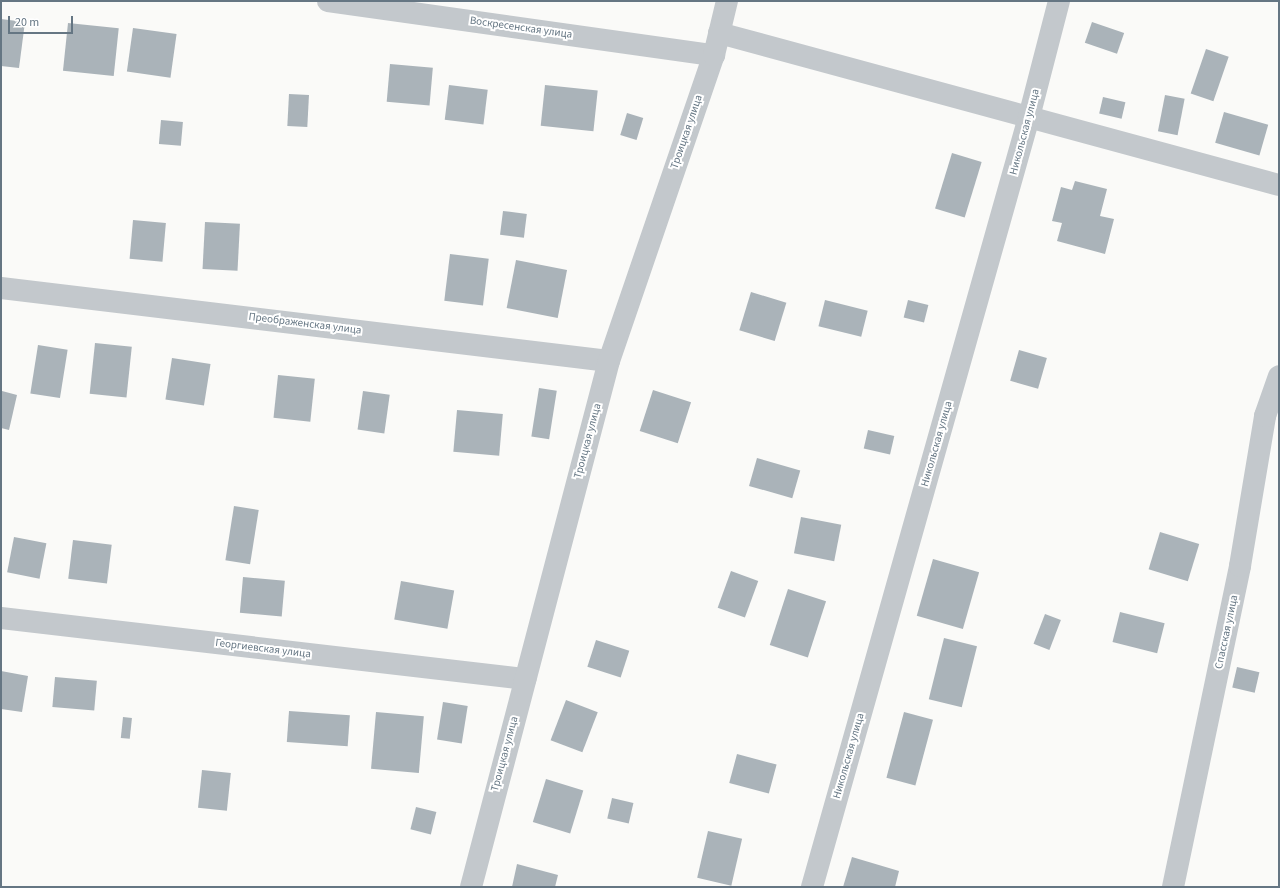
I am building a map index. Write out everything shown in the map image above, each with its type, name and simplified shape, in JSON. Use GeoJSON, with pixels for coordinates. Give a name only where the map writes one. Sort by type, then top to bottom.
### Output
{"type":"FeatureCollection","features":[{"type":"Feature","properties":{"kind":"street","name":"Воскресенская улица"},"geometry":{"type":"LineString","coordinates":[[328,1],[714,55]]}},
{"type":"Feature","properties":{"kind":"street","name":"Троицкая улица"},"geometry":{"type":"LineString","coordinates":[[471,887],[609,361],[714,55],[727,1]]}},
{"type":"Feature","properties":{"kind":"street","name":"Никольская улица"},"geometry":{"type":"LineString","coordinates":[[812,887],[1030,117],[1059,1]]}},
{"type":"Feature","properties":{"kind":"street"},"geometry":{"type":"LineString","coordinates":[[719,33],[1279,185]]}},
{"type":"Feature","properties":{"kind":"street","name":"Преображенская улица"},"geometry":{"type":"LineString","coordinates":[[1,288],[609,361]]}},
{"type":"Feature","properties":{"kind":"street","name":"Спасская улица"},"geometry":{"type":"LineString","coordinates":[[1173,887],[1240,566],[1265,416],[1279,376]]}},
{"type":"Feature","properties":{"kind":"street","name":"Георгиевская улица"},"geometry":{"type":"LineString","coordinates":[[1,618],[525,679]]}},
{"type":"Feature","properties":{"kind":"building"},"geometry":{"type":"Polygon","coordinates":[[[1,19],[25,22],[19,68],[1,66],[1,19]]]}},
{"type":"Feature","properties":{"kind":"building"},"geometry":{"type":"Polygon","coordinates":[[[1092,22],[1124,33],[1117,54],[1085,43],[1092,22]]]}},
{"type":"Feature","properties":{"kind":"building"},"geometry":{"type":"Polygon","coordinates":[[[68,23],[119,28],[114,76],[63,71],[68,23]]]}},
{"type":"Feature","properties":{"kind":"building"},"geometry":{"type":"Polygon","coordinates":[[[133,28],[177,34],[170,78],[127,72],[133,28]]]}},
{"type":"Feature","properties":{"kind":"building"},"geometry":{"type":"Polygon","coordinates":[[[1206,49],[1229,57],[1213,101],[1191,93],[1206,49]]]}},
{"type":"Feature","properties":{"kind":"building"},"geometry":{"type":"Polygon","coordinates":[[[390,64],[433,68],[430,106],[387,102],[390,64]]]}},
{"type":"Feature","properties":{"kind":"building"},"geometry":{"type":"Polygon","coordinates":[[[449,85],[488,90],[483,124],[445,120],[449,85]]]}},
{"type":"Feature","properties":{"kind":"building"},"geometry":{"type":"Polygon","coordinates":[[[545,85],[598,91],[593,131],[541,126],[545,85]]]}},
{"type":"Feature","properties":{"kind":"building"},"geometry":{"type":"Polygon","coordinates":[[[289,94],[309,95],[307,127],[287,126],[289,94]]]}},
{"type":"Feature","properties":{"kind":"building"},"geometry":{"type":"Polygon","coordinates":[[[1165,95],[1185,99],[1178,135],[1158,131],[1165,95]]]}},
{"type":"Feature","properties":{"kind":"building"},"geometry":{"type":"Polygon","coordinates":[[[1103,97],[1125,102],[1122,119],[1099,114],[1103,97]]]}},
{"type":"Feature","properties":{"kind":"building"},"geometry":{"type":"Polygon","coordinates":[[[1224,112],[1268,125],[1259,155],[1215,143],[1224,112]]]}},
{"type":"Feature","properties":{"kind":"building"},"geometry":{"type":"Polygon","coordinates":[[[627,113],[643,118],[637,140],[620,135],[627,113]]]}},
{"type":"Feature","properties":{"kind":"building"},"geometry":{"type":"Polygon","coordinates":[[[161,120],[183,122],[181,146],[159,144],[161,120]]]}},
{"type":"Feature","properties":{"kind":"building"},"geometry":{"type":"Polygon","coordinates":[[[952,153],[982,162],[965,218],[935,208],[952,153]]]}},
{"type":"Feature","properties":{"kind":"building"},"geometry":{"type":"Polygon","coordinates":[[[1075,181],[1107,189],[1100,216],[1114,219],[1105,254],[1057,241],[1062,223],[1052,221],[1061,187],[1072,190],[1075,181]]]}},
{"type":"Feature","properties":{"kind":"building"},"geometry":{"type":"Polygon","coordinates":[[[503,211],[527,214],[524,238],[500,235],[503,211]]]}},
{"type":"Feature","properties":{"kind":"building"},"geometry":{"type":"Polygon","coordinates":[[[133,220],[166,223],[162,262],[130,259],[133,220]]]}},
{"type":"Feature","properties":{"kind":"building"},"geometry":{"type":"Polygon","coordinates":[[[205,222],[240,224],[237,271],[203,269],[205,222]]]}},
{"type":"Feature","properties":{"kind":"building"},"geometry":{"type":"Polygon","coordinates":[[[450,254],[489,259],[483,305],[444,301],[450,254]]]}},
{"type":"Feature","properties":{"kind":"building"},"geometry":{"type":"Polygon","coordinates":[[[516,260],[567,270],[558,318],[507,308],[516,260]]]}},
{"type":"Feature","properties":{"kind":"building"},"geometry":{"type":"Polygon","coordinates":[[[751,292],[786,303],[775,341],[739,330],[751,292]]]}},
{"type":"Feature","properties":{"kind":"building"},"geometry":{"type":"Polygon","coordinates":[[[825,300],[868,311],[861,337],[818,326],[825,300]]]}},
{"type":"Feature","properties":{"kind":"building"},"geometry":{"type":"Polygon","coordinates":[[[908,300],[928,305],[924,323],[904,317],[908,300]]]}},
{"type":"Feature","properties":{"kind":"building"},"geometry":{"type":"Polygon","coordinates":[[[95,343],[132,347],[126,398],[90,394],[95,343]]]}},
{"type":"Feature","properties":{"kind":"building"},"geometry":{"type":"Polygon","coordinates":[[[38,345],[68,350],[60,398],[30,393],[38,345]]]}},
{"type":"Feature","properties":{"kind":"building"},"geometry":{"type":"Polygon","coordinates":[[[1019,350],[1047,358],[1038,389],[1010,381],[1019,350]]]}},
{"type":"Feature","properties":{"kind":"building"},"geometry":{"type":"Polygon","coordinates":[[[172,358],[211,364],[204,406],[165,399],[172,358]]]}},
{"type":"Feature","properties":{"kind":"building"},"geometry":{"type":"Polygon","coordinates":[[[278,375],[315,379],[310,422],[274,418],[278,375]]]}},
{"type":"Feature","properties":{"kind":"building"},"geometry":{"type":"Polygon","coordinates":[[[539,388],[557,391],[549,439],[531,436],[539,388]]]}},
{"type":"Feature","properties":{"kind":"building"},"geometry":{"type":"Polygon","coordinates":[[[653,390],[691,402],[678,443],[640,431],[653,390]]]}},
{"type":"Feature","properties":{"kind":"building"},"geometry":{"type":"Polygon","coordinates":[[[2,391],[17,395],[9,430],[1,428],[2,391]]]}},
{"type":"Feature","properties":{"kind":"building"},"geometry":{"type":"Polygon","coordinates":[[[363,391],[390,395],[384,433],[358,430],[363,391]]]}},
{"type":"Feature","properties":{"kind":"building"},"geometry":{"type":"Polygon","coordinates":[[[457,410],[503,414],[499,456],[453,452],[457,410]]]}},
{"type":"Feature","properties":{"kind":"building"},"geometry":{"type":"Polygon","coordinates":[[[868,430],[894,436],[890,455],[864,449],[868,430]]]}},
{"type":"Feature","properties":{"kind":"building"},"geometry":{"type":"Polygon","coordinates":[[[757,458],[800,470],[792,498],[749,486],[757,458]]]}},
{"type":"Feature","properties":{"kind":"building"},"geometry":{"type":"Polygon","coordinates":[[[234,506],[259,510],[250,564],[225,560],[234,506]]]}},
{"type":"Feature","properties":{"kind":"building"},"geometry":{"type":"Polygon","coordinates":[[[801,517],[841,525],[834,561],[794,553],[801,517]]]}},
{"type":"Feature","properties":{"kind":"building"},"geometry":{"type":"Polygon","coordinates":[[[1160,532],[1199,544],[1188,581],[1149,569],[1160,532]]]}},
{"type":"Feature","properties":{"kind":"building"},"geometry":{"type":"Polygon","coordinates":[[[14,537],[46,543],[40,579],[7,572],[14,537]]]}},
{"type":"Feature","properties":{"kind":"building"},"geometry":{"type":"Polygon","coordinates":[[[73,540],[112,545],[107,583],[68,579],[73,540]]]}},
{"type":"Feature","properties":{"kind":"building"},"geometry":{"type":"Polygon","coordinates":[[[933,559],[979,572],[963,629],[917,616],[933,559]]]}},
{"type":"Feature","properties":{"kind":"building"},"geometry":{"type":"Polygon","coordinates":[[[731,571],[758,581],[745,618],[718,608],[731,571]]]}},
{"type":"Feature","properties":{"kind":"building"},"geometry":{"type":"Polygon","coordinates":[[[243,577],[285,581],[282,617],[240,613],[243,577]]]}},
{"type":"Feature","properties":{"kind":"building"},"geometry":{"type":"Polygon","coordinates":[[[401,581],[454,590],[447,629],[394,619],[401,581]]]}},
{"type":"Feature","properties":{"kind":"building"},"geometry":{"type":"Polygon","coordinates":[[[788,589],[826,601],[808,657],[770,645],[788,589]]]}},
{"type":"Feature","properties":{"kind":"building"},"geometry":{"type":"Polygon","coordinates":[[[1120,612],[1165,623],[1157,653],[1113,642],[1120,612]]]}},
{"type":"Feature","properties":{"kind":"building"},"geometry":{"type":"Polygon","coordinates":[[[1045,614],[1061,620],[1049,650],[1034,644],[1045,614]]]}},
{"type":"Feature","properties":{"kind":"building"},"geometry":{"type":"Polygon","coordinates":[[[944,638],[977,646],[962,707],[929,699],[944,638]]]}},
{"type":"Feature","properties":{"kind":"building"},"geometry":{"type":"Polygon","coordinates":[[[596,640],[629,651],[621,677],[587,667],[596,640]]]}},
{"type":"Feature","properties":{"kind":"building"},"geometry":{"type":"Polygon","coordinates":[[[1237,667],[1259,672],[1255,693],[1232,687],[1237,667]]]}},
{"type":"Feature","properties":{"kind":"building"},"geometry":{"type":"Polygon","coordinates":[[[1,671],[28,676],[22,712],[1,709],[1,671]]]}},
{"type":"Feature","properties":{"kind":"building"},"geometry":{"type":"Polygon","coordinates":[[[55,677],[97,681],[94,711],[52,707],[55,677]]]}},
{"type":"Feature","properties":{"kind":"building"},"geometry":{"type":"Polygon","coordinates":[[[566,700],[598,712],[582,752],[551,740],[566,700]]]}},
{"type":"Feature","properties":{"kind":"building"},"geometry":{"type":"Polygon","coordinates":[[[443,702],[468,706],[462,743],[437,740],[443,702]]]}},
{"type":"Feature","properties":{"kind":"building"},"geometry":{"type":"Polygon","coordinates":[[[289,711],[350,715],[348,746],[287,742],[289,711]]]}},
{"type":"Feature","properties":{"kind":"building"},"geometry":{"type":"Polygon","coordinates":[[[376,712],[424,716],[419,773],[371,769],[376,712]]]}},
{"type":"Feature","properties":{"kind":"building"},"geometry":{"type":"Polygon","coordinates":[[[904,712],[933,720],[915,785],[886,778],[904,712]]]}},
{"type":"Feature","properties":{"kind":"building"},"geometry":{"type":"Polygon","coordinates":[[[123,717],[132,718],[130,739],[121,738],[123,717]]]}},
{"type":"Feature","properties":{"kind":"building"},"geometry":{"type":"Polygon","coordinates":[[[737,754],[777,765],[769,794],[729,783],[737,754]]]}},
{"type":"Feature","properties":{"kind":"building"},"geometry":{"type":"Polygon","coordinates":[[[202,770],[231,773],[227,811],[198,808],[202,770]]]}},
{"type":"Feature","properties":{"kind":"building"},"geometry":{"type":"Polygon","coordinates":[[[546,779],[583,790],[570,833],[533,822],[546,779]]]}},
{"type":"Feature","properties":{"kind":"building"},"geometry":{"type":"Polygon","coordinates":[[[612,798],[633,803],[629,823],[607,818],[612,798]]]}},
{"type":"Feature","properties":{"kind":"building"},"geometry":{"type":"Polygon","coordinates":[[[416,807],[436,812],[431,834],[410,829],[416,807]]]}},
{"type":"Feature","properties":{"kind":"building"},"geometry":{"type":"Polygon","coordinates":[[[708,831],[742,839],[731,886],[697,878],[708,831]]]}},
{"type":"Feature","properties":{"kind":"building"},"geometry":{"type":"Polygon","coordinates":[[[852,857],[899,871],[895,887],[843,887],[852,857]]]}},
{"type":"Feature","properties":{"kind":"building"},"geometry":{"type":"Polygon","coordinates":[[[517,864],[558,875],[555,887],[512,887],[517,864]]]}}]}
